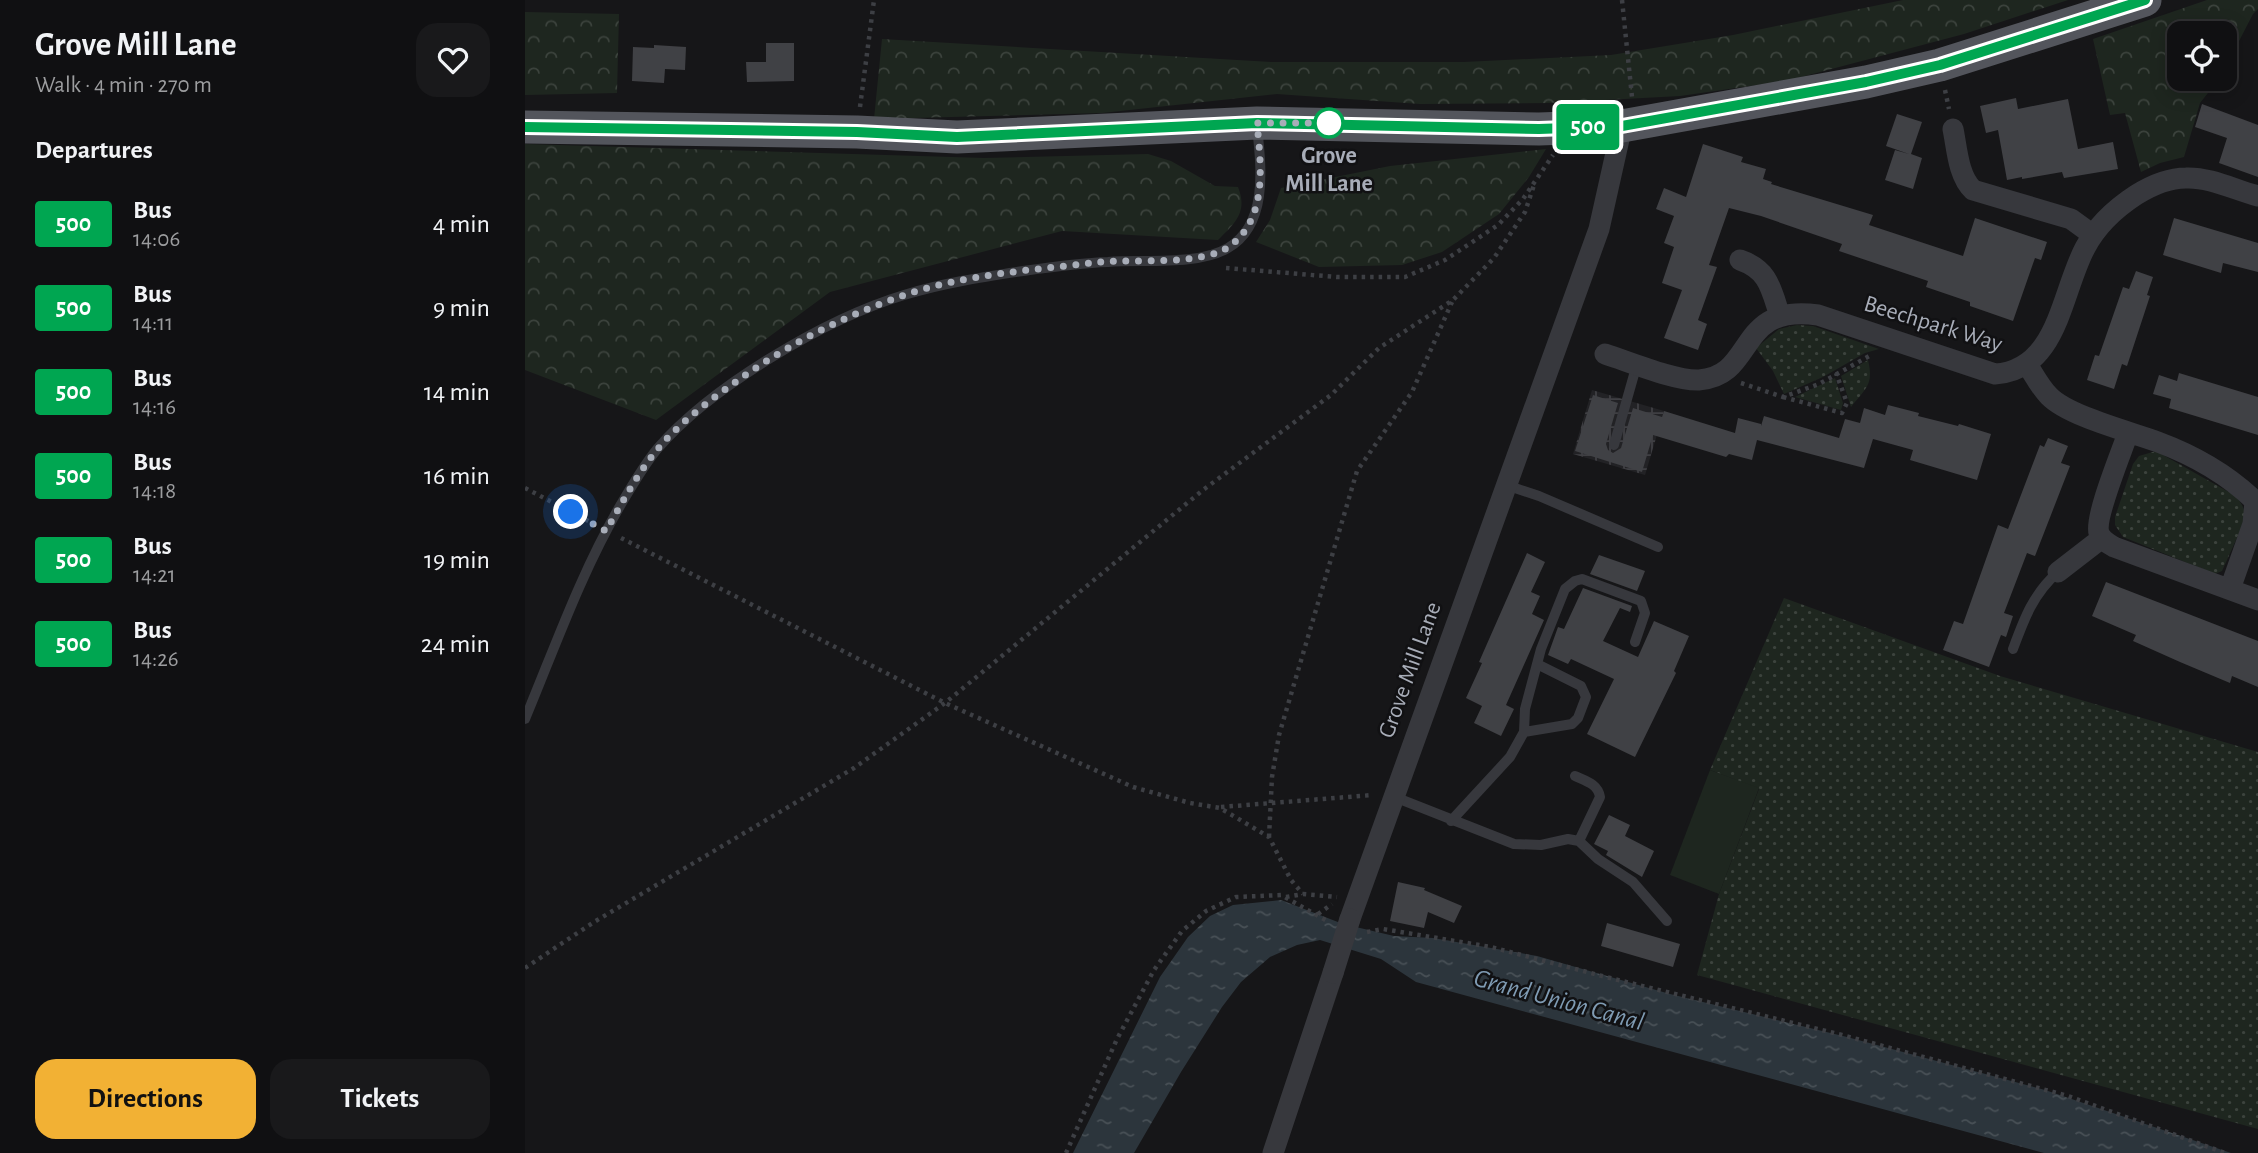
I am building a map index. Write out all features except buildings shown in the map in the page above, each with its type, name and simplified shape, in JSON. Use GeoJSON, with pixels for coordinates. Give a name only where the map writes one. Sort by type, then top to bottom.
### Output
{"type":"FeatureCollection","features":[{"type":"Feature","properties":{"kind":"main road"},"geometry":{"type":"LineString","coordinates":[[525,127],[857,132],[957,137],[1257,123],[1571,128],[1627,115],[1866,82],[1940,65],[2145,0]]}},
{"type":"Feature","properties":{"kind":"street","name":"Grove Mill Lane"},"geometry":{"type":"LineString","coordinates":[[1273,1153],[1392,796],[1599,229],[1627,115]]}},
{"type":"Feature","properties":{"kind":"street"},"geometry":{"type":"LineString","coordinates":[[1953,129],[1962,174],[1967,185],[1973,190],[2071,219],[2093,234]]}},
{"type":"Feature","properties":{"kind":"street"},"geometry":{"type":"LineString","coordinates":[[2027,364],[2038,355],[2056,324],[2093,234],[2131,198],[2161,182],[2189,177],[2258,197]]}},
{"type":"Feature","properties":{"kind":"street"},"geometry":{"type":"LineString","coordinates":[[1605,354],[1683,379],[1697,380],[1721,374],[1730,368],[1751,337],[1769,321],[1780,316],[1761,270],[1740,260]]}},
{"type":"Feature","properties":{"kind":"street","name":"Beechpark Way"},"geometry":{"type":"LineString","coordinates":[[1780,316],[1796,313],[1818,315],[1995,374],[2016,371],[2027,364],[2049,396],[2060,405],[2159,443],[2228,477],[2256,500],[2253,524],[2230,589]]}},
{"type":"Feature","properties":{"kind":"street"},"geometry":{"type":"LineString","coordinates":[[2128,433],[2101,512],[2099,533],[2102,538],[2114,547],[2258,600]]}},
{"type":"Feature","properties":{"kind":"street"},"geometry":{"type":"LineString","coordinates":[[2058,572],[2102,538]]}},
{"type":"Feature","properties":{"kind":"lane"},"geometry":{"type":"LineString","coordinates":[[525,719],[589,564],[606,531],[658,448],[694,413],[748,373],[832,324],[902,296],[967,280],[1107,262],[1191,259],[1228,248],[1246,231],[1255,215],[1261,182],[1257,123]]}},
{"type":"Feature","properties":{"kind":"lane"},"geometry":{"type":"LineString","coordinates":[[1614,445],[1637,364]]}},
{"type":"Feature","properties":{"kind":"lane"},"geometry":{"type":"LineString","coordinates":[[1506,485],[1539,496],[1658,547]]}},
{"type":"Feature","properties":{"kind":"lane"},"geometry":{"type":"LineString","coordinates":[[2013,649],[2027,610],[2041,589],[2058,572]]}},
{"type":"Feature","properties":{"kind":"lane"},"geometry":{"type":"LineString","coordinates":[[1451,821],[1510,757],[1524,732],[1525,709],[1537,664],[1565,589],[1574,581],[1582,579],[1641,601],[1644,613],[1635,642]]}},
{"type":"Feature","properties":{"kind":"lane"},"geometry":{"type":"LineString","coordinates":[[1524,732],[1572,724],[1578,718],[1586,697],[1581,686],[1537,664]]}},
{"type":"Feature","properties":{"kind":"lane"},"geometry":{"type":"LineString","coordinates":[[1575,776],[1594,785],[1600,797],[1579,841]]}},
{"type":"Feature","properties":{"kind":"lane"},"geometry":{"type":"LineString","coordinates":[[1392,796],[1514,844],[1541,845],[1568,839],[1579,841],[1598,859],[1633,882],[1667,921]]}},
{"type":"Feature","properties":{"kind":"path"},"geometry":{"type":"LineString","coordinates":[[857,132],[874,0]]}},
{"type":"Feature","properties":{"kind":"path"},"geometry":{"type":"LineString","coordinates":[[1622,0],[1627,115]]}},
{"type":"Feature","properties":{"kind":"path"},"geometry":{"type":"LineString","coordinates":[[1191,259],[1232,269],[1337,277],[1405,276],[1445,260],[1498,225],[1534,184],[1571,128]]}},
{"type":"Feature","properties":{"kind":"path"},"geometry":{"type":"LineString","coordinates":[[525,968],[594,922],[854,768],[944,703],[1203,490],[1331,395],[1379,348],[1453,300],[1494,258],[1525,212],[1534,184]]}},
{"type":"Feature","properties":{"kind":"path"},"geometry":{"type":"LineString","coordinates":[[1303,894],[1291,880],[1269,837],[1272,777],[1279,735],[1357,471],[1412,392],[1453,300]]}},
{"type":"Feature","properties":{"kind":"path"},"geometry":{"type":"LineString","coordinates":[[1783,397],[1819,384],[1857,361],[1884,352],[1896,341]]}},
{"type":"Feature","properties":{"kind":"path"},"geometry":{"type":"LineString","coordinates":[[1721,374],[1783,397],[1842,413],[1846,403],[1836,373]]}},
{"type":"Feature","properties":{"kind":"path"},"geometry":{"type":"LineString","coordinates":[[525,488],[944,703],[1133,787],[1190,803],[1220,808],[1370,794],[1392,796]]}},
{"type":"Feature","properties":{"kind":"path"},"geometry":{"type":"LineString","coordinates":[[1220,808],[1269,837]]}},
{"type":"Feature","properties":{"kind":"path"},"geometry":{"type":"LineString","coordinates":[[1286,897],[1303,894],[1338,897],[1350,920]]}},
{"type":"Feature","properties":{"kind":"path"},"geometry":{"type":"LineString","coordinates":[[1066,1153],[1117,1039],[1154,970],[1182,931],[1206,911],[1236,897],[1281,895],[1383,929],[1491,947],[1842,1035],[2068,1096],[2225,1153]]}},
{"type":"Feature","properties":{"kind":"shaded area"},"geometry":{"type":"Polygon","coordinates":[[[1592,390],[1664,411],[1645,475],[1573,454],[1592,390]]]}},
{"type":"Feature","properties":{"kind":"green space"},"geometry":{"type":"Polygon","coordinates":[[[1903,0],[2068,0],[1964,34],[1786,81],[1680,96],[1549,103],[1420,104],[1277,94],[1102,113],[874,119],[882,39],[1271,62],[1464,62],[1611,55],[1733,35],[1903,0]]]}},
{"type":"Feature","properties":{"kind":"green space"},"geometry":{"type":"Polygon","coordinates":[[[2207,0],[2258,0],[2258,9],[2237,45],[2237,21],[2167,21],[2167,91],[2210,91],[2200,103],[2184,157],[2160,163],[2141,172],[2125,113],[2110,115],[2093,39],[2207,0]]]}},
{"type":"Feature","properties":{"kind":"green space"},"geometry":{"type":"Polygon","coordinates":[[[525,12],[619,14],[617,93],[525,95],[525,12]]]}},
{"type":"Feature","properties":{"kind":"green space"},"geometry":{"type":"Polygon","coordinates":[[[525,144],[984,158],[1148,154],[1171,161],[1215,186],[1238,187],[1241,210],[1218,240],[1062,231],[830,292],[656,420],[525,370],[525,144]]]}},
{"type":"Feature","properties":{"kind":"green space"},"geometry":{"type":"Polygon","coordinates":[[[1546,149],[1529,177],[1499,214],[1442,252],[1402,265],[1319,267],[1256,242],[1270,220],[1281,188],[1390,166],[1546,149]]]}},
{"type":"Feature","properties":{"kind":"green space"},"geometry":{"type":"Polygon","coordinates":[[[1797,325],[1813,326],[1879,349],[1865,353],[1823,377],[1784,394],[1773,371],[1756,348],[1779,329],[1797,325]]]}},
{"type":"Feature","properties":{"kind":"green space"},"geometry":{"type":"Polygon","coordinates":[[[1868,360],[1869,381],[1851,407],[1841,376],[1868,360]]]}},
{"type":"Feature","properties":{"kind":"green space"},"geometry":{"type":"Polygon","coordinates":[[[1835,378],[1843,403],[1841,410],[1795,397],[1835,378]]]}},
{"type":"Feature","properties":{"kind":"green space"},"geometry":{"type":"Polygon","coordinates":[[[2156,451],[2234,495],[2241,503],[2245,520],[2222,571],[2215,574],[2123,537],[2115,525],[2115,517],[2133,464],[2139,456],[2156,451]]]}},
{"type":"Feature","properties":{"kind":"green space"},"geometry":{"type":"Polygon","coordinates":[[[1784,598],[2000,676],[2258,752],[2258,1129],[1697,975],[1719,894],[1759,789],[1710,770],[1784,598]]]}},
{"type":"Feature","properties":{"kind":"green space"},"geometry":{"type":"Polygon","coordinates":[[[1710,770],[1759,788],[1719,894],[1670,875],[1710,770]]]}},
{"type":"Feature","properties":{"kind":"water","name":"Grand Union Canal"},"geometry":{"type":"Polygon","coordinates":[[[1281,900],[1343,924],[1394,936],[1433,938],[1537,956],[1670,994],[1847,1037],[2045,1090],[2231,1153],[2044,1153],[1416,982],[1381,959],[1320,940],[1297,945],[1270,957],[1241,982],[1181,1072],[1134,1153],[1073,1153],[1160,977],[1188,937],[1210,916],[1233,905],[1281,900]]]}},
{"type":"Feature","properties":{"kind":"bus line","name":"500"},"geometry":{"type":"LineString","coordinates":[[525,127],[857,132],[957,137],[1257,123],[1539,129],[1622,126],[1866,82],[1940,65],[2145,0]]}},
{"type":"Feature","properties":{"kind":"place","name":"Grove Mill Lane"},"geometry":{"type":"Point","coordinates":[1329,123]}},
{"type":"Feature","properties":{"kind":"route"},"geometry":{"type":"LineString","coordinates":[[571,512],[606,531],[658,448],[694,413],[748,373],[832,324],[902,296],[967,280],[1107,262],[1191,259],[1228,248],[1246,231],[1255,215],[1261,182],[1257,123],[1329,123]]}}]}
